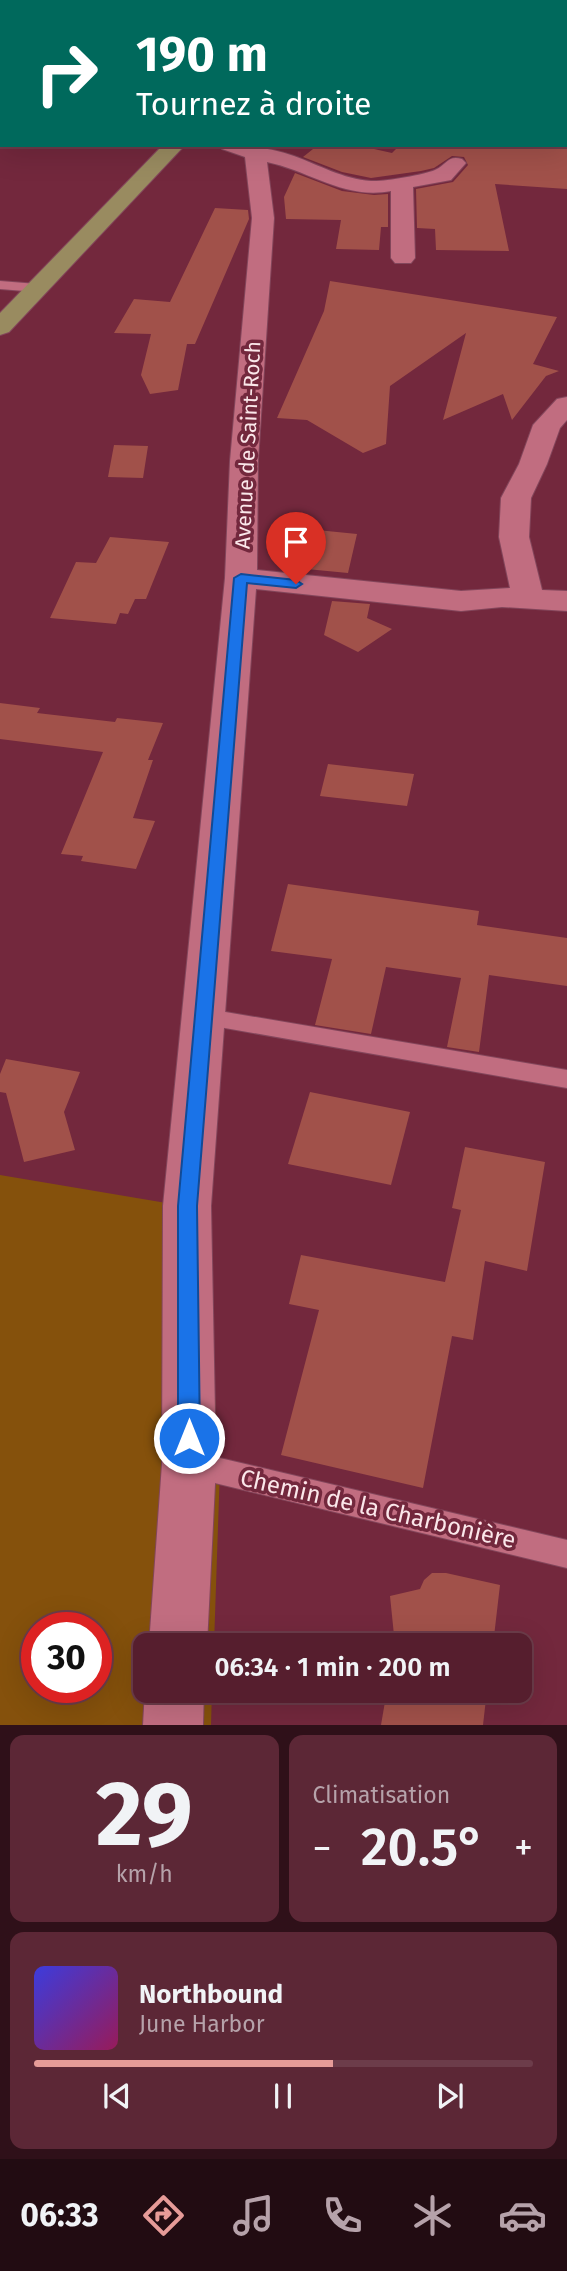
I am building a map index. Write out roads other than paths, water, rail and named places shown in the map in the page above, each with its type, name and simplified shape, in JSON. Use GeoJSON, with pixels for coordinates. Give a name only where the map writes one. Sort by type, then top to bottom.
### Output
{"type":"FeatureCollection","features":[{"type":"Feature","properties":{"kind":"main road"},"geometry":{"type":"LineString","coordinates":[[0,327],[173,147]]}},
{"type":"Feature","properties":{"kind":"street"},"geometry":{"type":"LineString","coordinates":[[236,147],[283,159],[357,186],[373,188],[402,185],[443,175],[455,163]]}},
{"type":"Feature","properties":{"kind":"street","name":"Avenue de Saint-Roch"},"geometry":{"type":"LineString","coordinates":[[179,1633],[189,1464],[187,1206],[241,578],[244,461],[262,218],[236,147]]}},
{"type":"Feature","properties":{"kind":"street"},"geometry":{"type":"LineString","coordinates":[[402,185],[403,258]]}},
{"type":"Feature","properties":{"kind":"street"},"geometry":{"type":"LineString","coordinates":[[528,599],[514,537],[516,498],[533,464],[547,425],[567,405]]}},
{"type":"Feature","properties":{"kind":"street"},"geometry":{"type":"LineString","coordinates":[[241,578],[461,601],[502,597],[567,601]]}},
{"type":"Feature","properties":{"kind":"street"},"geometry":{"type":"LineString","coordinates":[[173,1725],[174,1703]]}},
{"type":"Feature","properties":{"kind":"lane"},"geometry":{"type":"LineString","coordinates":[[432,0],[438,0]]}},
{"type":"Feature","properties":{"kind":"lane"},"geometry":{"type":"LineString","coordinates":[[0,285],[37,288]]}},
{"type":"Feature","properties":{"kind":"lane"},"geometry":{"type":"LineString","coordinates":[[202,1016],[567,1079]]}},
{"type":"Feature","properties":{"kind":"lane","name":"Chemin de la Charbonière"},"geometry":{"type":"LineString","coordinates":[[189,1464],[567,1554]]}}]}
